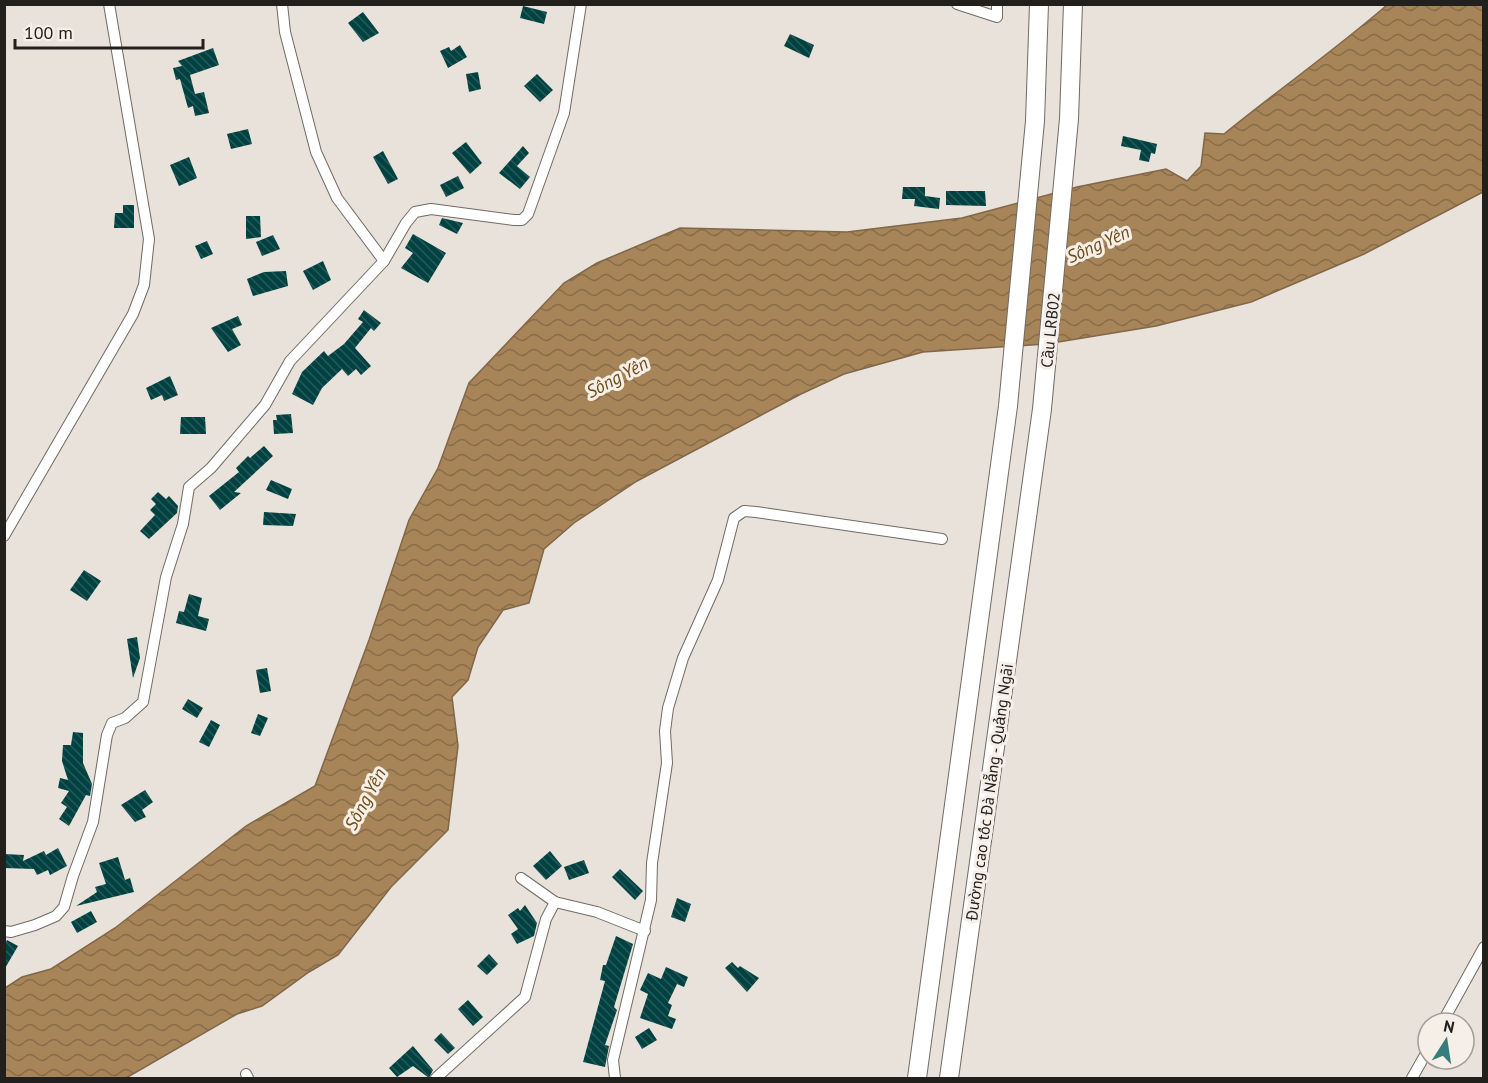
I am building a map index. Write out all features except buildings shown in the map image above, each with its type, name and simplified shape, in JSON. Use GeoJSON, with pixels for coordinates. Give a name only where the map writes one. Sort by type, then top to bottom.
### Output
{"type":"FeatureCollection","features":[{"type":"Feature","properties":{"kind":"highway","name":"Cầu LRB02"},"geometry":{"type":"LineString","coordinates":[[994,506],[1016,338],[1035,121],[1039,4]]}},
{"type":"Feature","properties":{"kind":"highway","name":"Cầu LRB02"},"geometry":{"type":"LineString","coordinates":[[1028,505],[1043,399],[1069,119],[1073,4]]}},
{"type":"Feature","properties":{"kind":"highway","name":"Đường cao tốc Đà Nẵng - Quảng Ngãi"},"geometry":{"type":"LineString","coordinates":[[949,1078],[1028,505]]}},
{"type":"Feature","properties":{"kind":"highway","name":"Đường cao tốc Đà Nẵng - Quảng Ngãi"},"geometry":{"type":"LineString","coordinates":[[917,1078],[994,506]]}},
{"type":"Feature","properties":{"kind":"street"},"geometry":{"type":"LineString","coordinates":[[4,536],[133,314],[147,270],[149,239],[109,4]]}},
{"type":"Feature","properties":{"kind":"street"},"geometry":{"type":"LineString","coordinates":[[282,4],[285,32],[316,152],[337,198],[384,261]]}},
{"type":"Feature","properties":{"kind":"street"},"geometry":{"type":"LineString","coordinates":[[4,931],[11,932],[35,925],[56,916],[64,907],[93,822],[107,735],[112,723],[125,718],[143,702],[166,577],[183,524],[189,487],[212,468],[266,405],[290,361],[384,261],[415,212],[430,209],[514,220],[522,220],[528,214],[564,113],[581,4]]}},
{"type":"Feature","properties":{"kind":"street"},"geometry":{"type":"LineString","coordinates":[[957,4],[997,17],[997,4]]}},
{"type":"Feature","properties":{"kind":"street"},"geometry":{"type":"LineString","coordinates":[[615,1078],[613,1060],[645,931],[666,770],[668,708],[683,658],[718,579],[734,518],[744,511],[756,512],[942,539]]}},
{"type":"Feature","properties":{"kind":"street"},"geometry":{"type":"LineString","coordinates":[[521,878],[555,902],[597,912],[645,931]]}},
{"type":"Feature","properties":{"kind":"street"},"geometry":{"type":"LineString","coordinates":[[436,1078],[525,997],[546,919],[555,902]]}},
{"type":"Feature","properties":{"kind":"street"},"geometry":{"type":"LineString","coordinates":[[1449,1011],[1484,947]]}},
{"type":"Feature","properties":{"kind":"water","name":"Sông Yên"},"geometry":{"type":"Polygon","coordinates":[[[1387,5],[1483,5],[1483,192],[1364,254],[1251,302],[1156,326],[1046,344],[923,352],[844,374],[801,394],[637,481],[574,523],[544,549],[529,603],[503,610],[478,647],[468,680],[452,697],[458,746],[448,830],[391,887],[338,955],[309,972],[262,1006],[237,1014],[126,1078],[5,1078],[5,988],[22,977],[51,969],[115,928],[246,826],[315,786],[369,640],[409,520],[438,468],[469,383],[564,283],[597,263],[680,228],[847,232],[962,218],[1077,187],[1166,169],[1187,181],[1201,166],[1205,133],[1224,134],[1387,5]]]}}]}
